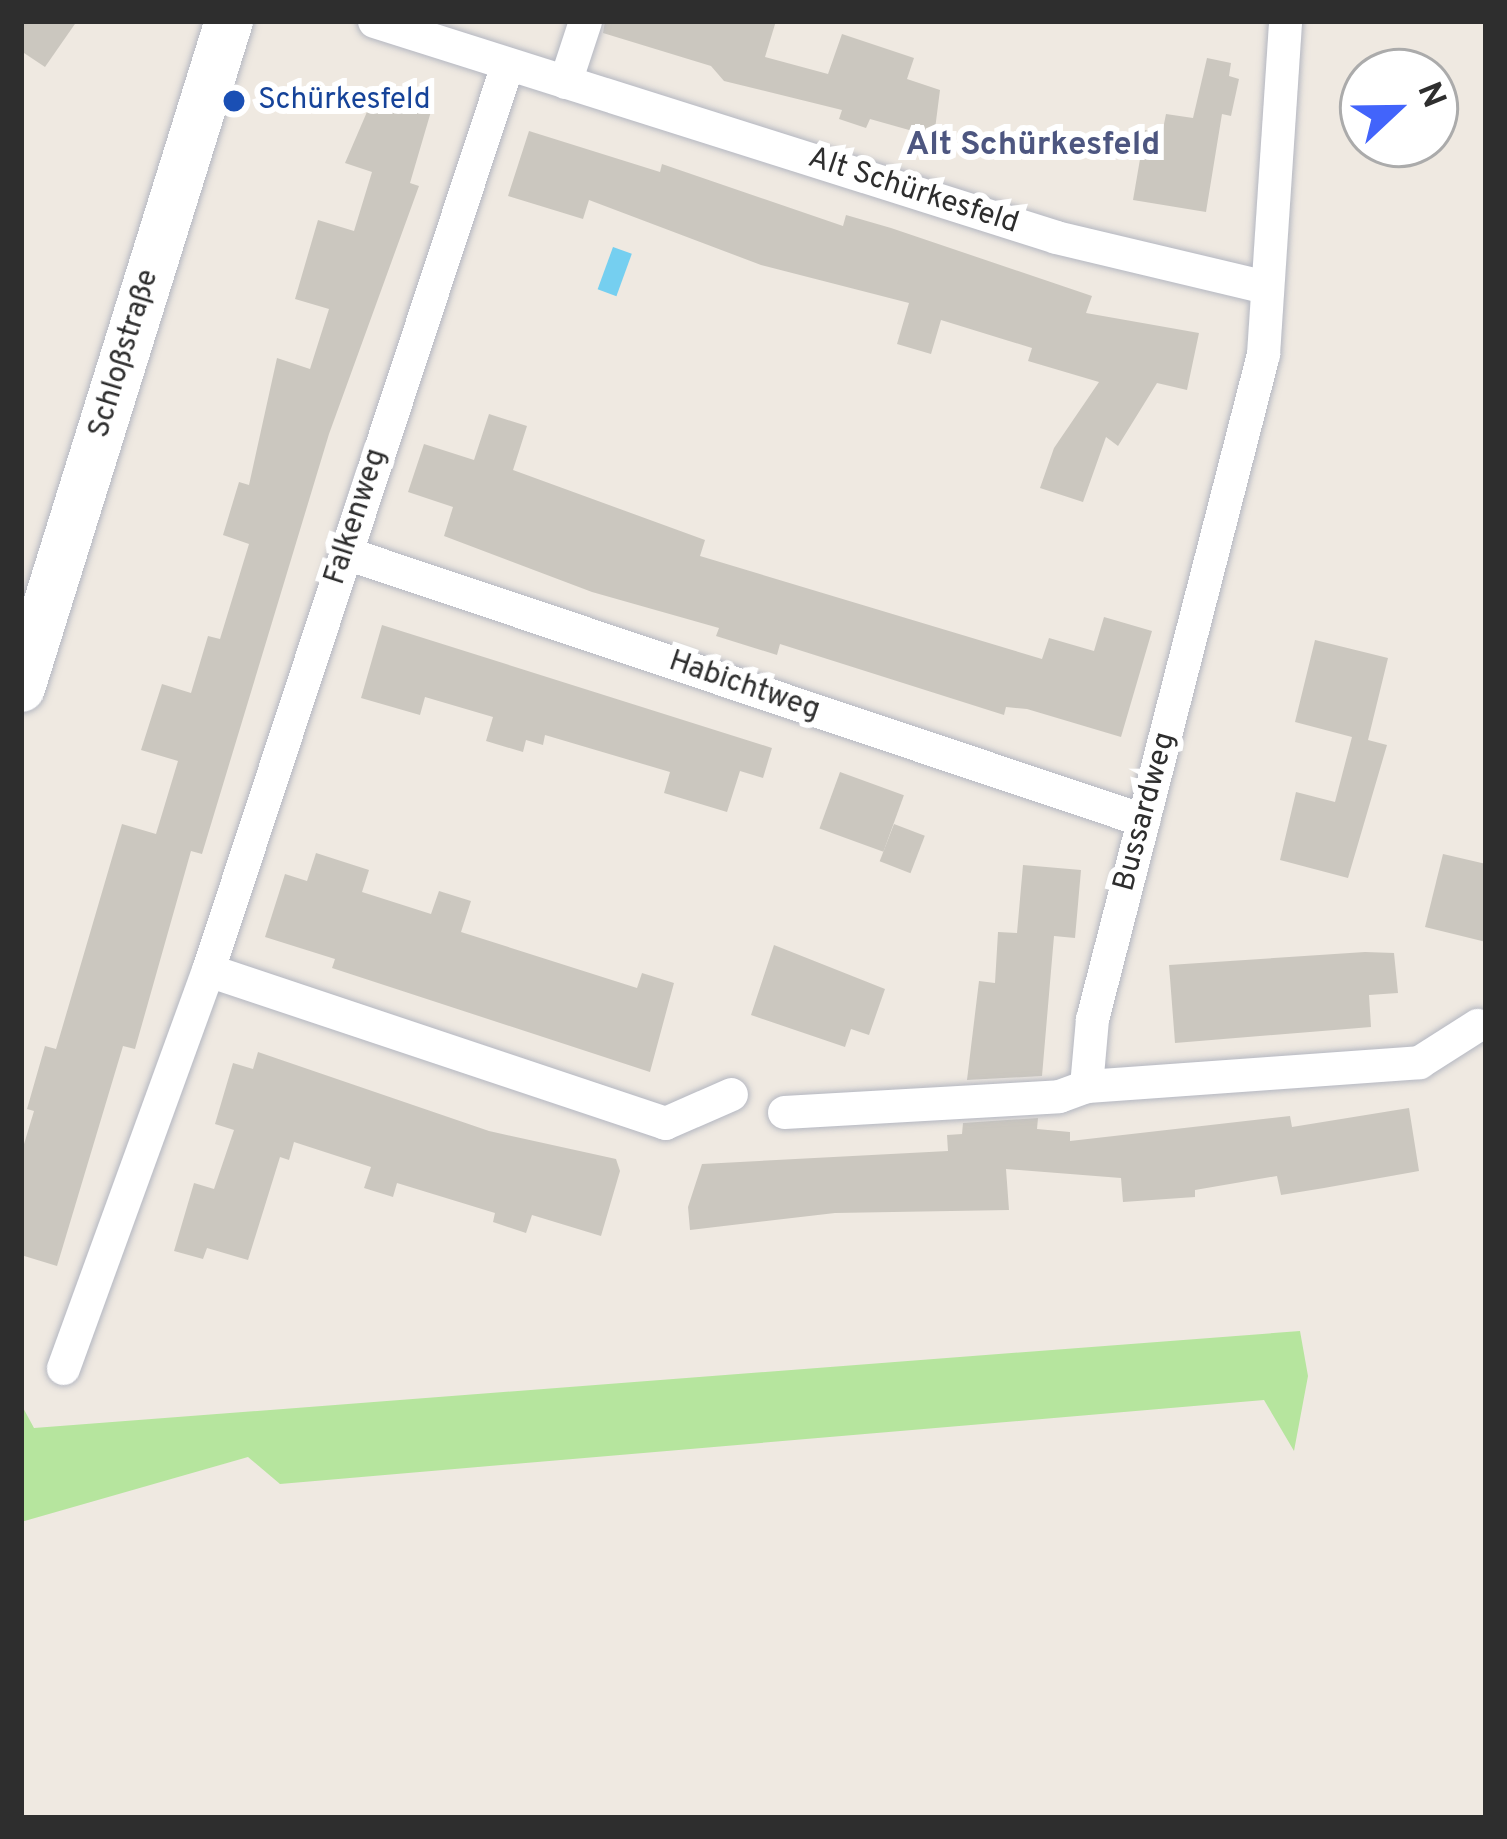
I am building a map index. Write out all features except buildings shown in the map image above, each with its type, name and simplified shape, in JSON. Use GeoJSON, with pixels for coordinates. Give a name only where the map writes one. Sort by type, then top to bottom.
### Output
{"type":"FeatureCollection","features":[{"type":"Feature","properties":{"kind":"main road","name":"Schloßstraße"},"geometry":{"type":"LineString","coordinates":[[21,688],[229,21]]}},
{"type":"Feature","properties":{"kind":"street","name":"Alt Schürkesfeld"},"geometry":{"type":"LineString","coordinates":[[374,21],[1056,237],[1266,286]]}},
{"type":"Feature","properties":{"kind":"street"},"geometry":{"type":"LineString","coordinates":[[565,82],[585,21]]}},
{"type":"Feature","properties":{"kind":"street"},"geometry":{"type":"LineString","coordinates":[[1266,286],[1285,21]]}},
{"type":"Feature","properties":{"kind":"street","name":"Falkenweg"},"geometry":{"type":"LineString","coordinates":[[63,1368],[208,970],[507,65]]}},
{"type":"Feature","properties":{"kind":"street","name":"Bussardweg"},"geometry":{"type":"LineString","coordinates":[[1086,1086],[1093,1019],[1263,354],[1266,286]]}},
{"type":"Feature","properties":{"kind":"street","name":"Habichtweg"},"geometry":{"type":"LineString","coordinates":[[346,553],[1142,820]]}},
{"type":"Feature","properties":{"kind":"street"},"geometry":{"type":"LineString","coordinates":[[208,970],[665,1123],[730,1094]]}},
{"type":"Feature","properties":{"kind":"street"},"geometry":{"type":"LineString","coordinates":[[784,1112],[1059,1096],[1086,1086],[1419,1062],[1477,1025]]}},
{"type":"Feature","properties":{"kind":"green space"},"geometry":{"type":"Polygon","coordinates":[[[1300,1331],[1308,1376],[1294,1451],[1264,1400],[280,1484],[248,1457],[21,1522],[21,1404],[34,1428],[1300,1331]]]}},
{"type":"Feature","properties":{"kind":"water"},"geometry":{"type":"Polygon","coordinates":[[[613,247],[632,254],[616,296],[598,289],[613,247]]]}},
{"type":"Feature","properties":{"kind":"place","name":"Schürkesfeld"},"geometry":{"type":"Point","coordinates":[234,101]}},
{"type":"Feature","properties":{"kind":"district","name":"Alt Schürkesfeld"},"geometry":{"type":"Point","coordinates":[1033,147]}}]}
